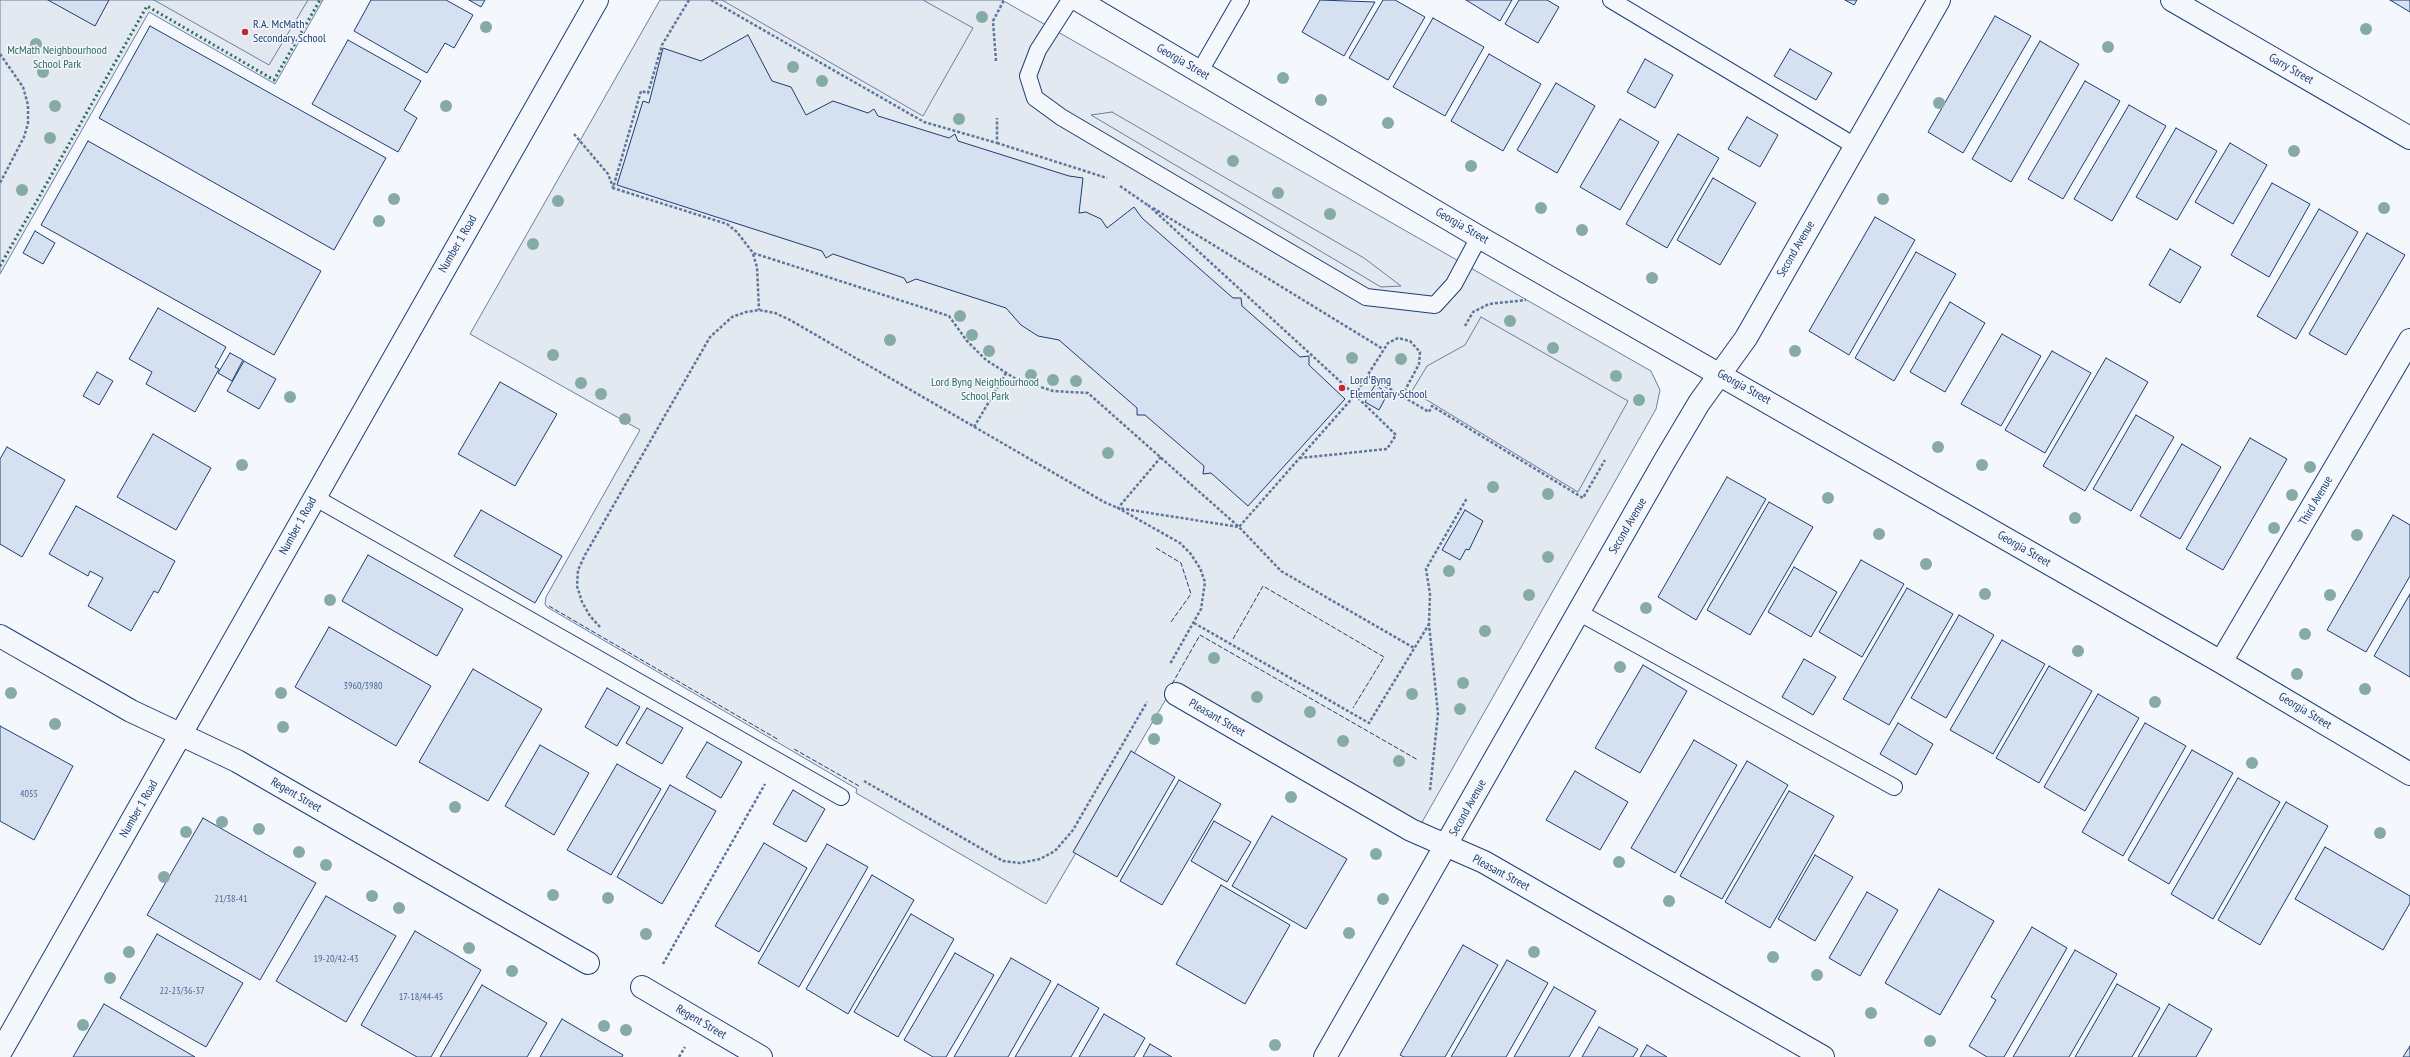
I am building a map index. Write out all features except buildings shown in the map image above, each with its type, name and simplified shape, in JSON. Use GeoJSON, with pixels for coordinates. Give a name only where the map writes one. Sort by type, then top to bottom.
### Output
{"type":"FeatureCollection","features":[{"type":"Feature","properties":{"kind":"street","name":"Number 1 Road"},"geometry":{"type":"LineString","coordinates":[[0,1053],[597,0]]}},
{"type":"Feature","properties":{"kind":"street","name":"Georgia Street"},"geometry":{"type":"LineString","coordinates":[[1078,0],[1479,236],[2221,662],[2410,774]]}},
{"type":"Feature","properties":{"kind":"street","name":"Second Avenue"},"geometry":{"type":"LineString","coordinates":[[1325,1057],[1578,612],[1699,403],[1746,338],[1939,0]]}},
{"type":"Feature","properties":{"kind":"street","name":"Garry Street"},"geometry":{"type":"LineString","coordinates":[[2172,0],[2410,138]]}},
{"type":"Feature","properties":{"kind":"street","name":"Third Avenue"},"geometry":{"type":"LineString","coordinates":[[2221,662],[2410,340]]}},
{"type":"Feature","properties":{"kind":"street","name":"Regent Street"},"geometry":{"type":"LineString","coordinates":[[0,636],[131,711],[237,761],[588,963]]}},
{"type":"Feature","properties":{"kind":"street","name":"Pleasant Street"},"geometry":{"type":"LineString","coordinates":[[1176,694],[1411,830],[1484,862],[1823,1057]]}},
{"type":"Feature","properties":{"kind":"street","name":"Regent Street"},"geometry":{"type":"LineString","coordinates":[[645,989],[761,1057]]}},
{"type":"Feature","properties":{"kind":"lane"},"geometry":{"type":"LineString","coordinates":[[1070,0],[1038,50],[1028,76],[1035,98],[1061,117],[1366,297],[1435,305],[1454,284],[1479,236]]}},
{"type":"Feature","properties":{"kind":"lane"},"geometry":{"type":"LineString","coordinates":[[1200,71],[1241,0]]}},
{"type":"Feature","properties":{"kind":"lane"},"geometry":{"type":"LineString","coordinates":[[1611,0],[1855,146]]}},
{"type":"Feature","properties":{"kind":"lane"},"geometry":{"type":"LineString","coordinates":[[314,497],[841,796]]}},
{"type":"Feature","properties":{"kind":"lane"},"geometry":{"type":"LineString","coordinates":[[1578,612],[1894,787]]}},
{"type":"Feature","properties":{"kind":"path"},"geometry":{"type":"LineString","coordinates":[[613,188],[641,91],[648,93],[662,45],[689,0]]}},
{"type":"Feature","properties":{"kind":"path"},"geometry":{"type":"LineString","coordinates":[[711,0],[924,122],[997,143],[1110,179]]}},
{"type":"Feature","properties":{"kind":"path"},"geometry":{"type":"LineString","coordinates":[[996,61],[993,21],[1004,0]]}},
{"type":"Feature","properties":{"kind":"path"},"geometry":{"type":"LineString","coordinates":[[0,54],[23,87],[28,105],[28,117],[24,137],[0,183]]}},
{"type":"Feature","properties":{"kind":"path"},"geometry":{"type":"LineString","coordinates":[[997,118],[997,143]]}},
{"type":"Feature","properties":{"kind":"path"},"geometry":{"type":"LineString","coordinates":[[574,134],[608,174],[613,188]]}},
{"type":"Feature","properties":{"kind":"path"},"geometry":{"type":"LineString","coordinates":[[1116,183],[1148,205],[1383,348]]}},
{"type":"Feature","properties":{"kind":"path"},"geometry":{"type":"LineString","coordinates":[[613,188],[727,224],[737,232],[753,253],[757,267],[759,310]]}},
{"type":"Feature","properties":{"kind":"path"},"geometry":{"type":"LineString","coordinates":[[1148,205],[1355,395],[1396,435],[1387,449],[1300,458]]}},
{"type":"Feature","properties":{"kind":"path"},"geometry":{"type":"LineString","coordinates":[[753,253],[949,316],[975,349],[986,360],[1006,373],[1043,389],[1088,393],[1239,527],[1281,571],[1414,648]]}},
{"type":"Feature","properties":{"kind":"path"},"geometry":{"type":"LineString","coordinates":[[1465,326],[1473,312],[1484,307],[1527,300]]}},
{"type":"Feature","properties":{"kind":"path"},"geometry":{"type":"LineString","coordinates":[[607,631],[590,616],[582,602],[577,586],[578,570],[585,555],[710,337],[732,318],[746,312],[759,310],[775,313],[790,320],[1104,502],[1118,508],[1180,543],[1190,553],[1200,568],[1205,582],[1201,609],[1167,669]]}},
{"type":"Feature","properties":{"kind":"path"},"geometry":{"type":"LineString","coordinates":[[1239,527],[1355,395],[1368,376],[1383,348],[1392,340],[1404,339],[1416,344],[1420,352],[1419,364],[1402,396]]}},
{"type":"Feature","properties":{"kind":"path"},"geometry":{"type":"LineString","coordinates":[[974,427],[1006,373]]}},
{"type":"Feature","properties":{"kind":"path"},"geometry":{"type":"LineString","coordinates":[[1368,376],[1429,412],[1432,406],[1583,498],[1605,460]]}},
{"type":"Feature","properties":{"kind":"path"},"geometry":{"type":"LineString","coordinates":[[1118,508],[1161,457]]}},
{"type":"Feature","properties":{"kind":"path"},"geometry":{"type":"LineString","coordinates":[[1430,790],[1438,714],[1429,624],[1430,594],[1426,569],[1467,498]]}},
{"type":"Feature","properties":{"kind":"path"},"geometry":{"type":"LineString","coordinates":[[1118,508],[1239,527]]}},
{"type":"Feature","properties":{"kind":"path"},"geometry":{"type":"LineString","coordinates":[[1194,622],[1369,723],[1429,624]]}},
{"type":"Feature","properties":{"kind":"path"},"geometry":{"type":"LineString","coordinates":[[859,778],[1003,861],[1020,863],[1040,859],[1055,851],[1073,830],[1151,696]]}},
{"type":"Feature","properties":{"kind":"path"},"geometry":{"type":"LineString","coordinates":[[645,989],[778,760]]}},
{"type":"Feature","properties":{"kind":"green space","name":"McMath Neighbourhood School Park"},"geometry":{"type":"Polygon","coordinates":[[[0,0],[323,0],[275,84],[149,12],[0,274],[0,0]]]}},
{"type":"Feature","properties":{"kind":"green space","name":"Lord Byng Neighbourhood School Park"},"geometry":{"type":"Polygon","coordinates":[[[660,0],[1002,0],[1651,371],[1660,390],[1656,409],[1421,824],[1176,682],[1046,904],[856,793],[857,789],[547,607],[545,604],[546,597],[640,430],[470,334],[660,0]]]}},
{"type":"Feature","properties":{"kind":"shaded area"},"geometry":{"type":"Polygon","coordinates":[[[154,0],[308,0],[269,65],[154,0]]]}},
{"type":"Feature","properties":{"kind":"shaded area"},"geometry":{"type":"Polygon","coordinates":[[[722,0],[923,0],[973,28],[923,116],[722,0]]]}},
{"type":"Feature","properties":{"kind":"shaded area"},"geometry":{"type":"Polygon","coordinates":[[[1112,112],[1364,258],[1401,286],[1381,287],[1091,115],[1112,112]]]}},
{"type":"Feature","properties":{"kind":"shaded area"},"geometry":{"type":"Polygon","coordinates":[[[1481,317],[1628,401],[1578,492],[1412,391],[1427,366],[1465,345],[1481,317]]]}},
{"type":"Feature","properties":{"kind":"hedge"},"geometry":{"type":"LineString","coordinates":[[0,266],[147,6],[274,80],[320,0]]}},
{"type":"Feature","properties":{"kind":"fence"},"geometry":{"type":"LineString","coordinates":[[1156,548],[1181,563],[1191,594],[1171,622]]}},
{"type":"Feature","properties":{"kind":"fence"},"geometry":{"type":"LineString","coordinates":[[1233,639],[1263,586],[1384,657],[1353,708]]}},
{"type":"Feature","properties":{"kind":"fence"},"geometry":{"type":"LineString","coordinates":[[549,606],[779,740]]}},
{"type":"Feature","properties":{"kind":"fence"},"geometry":{"type":"LineString","coordinates":[[1172,684],[1200,635],[1418,760]]}},
{"type":"Feature","properties":{"kind":"fence"},"geometry":{"type":"LineString","coordinates":[[794,749],[859,786]]}},
{"type":"Feature","properties":{"kind":"place","name":"R.A. McMath Secondary School"},"geometry":{"type":"Point","coordinates":[245,32]}},
{"type":"Feature","properties":{"kind":"place","name":"Lord Byng Elementary School"},"geometry":{"type":"Point","coordinates":[1342,388]}}]}
